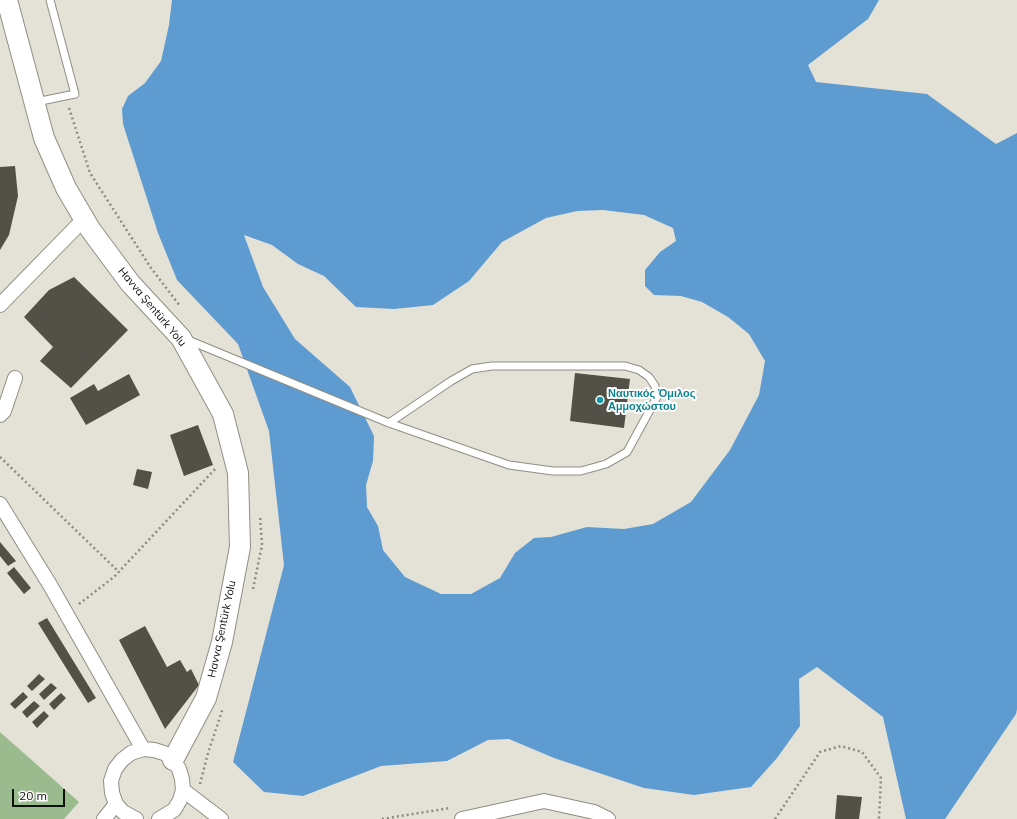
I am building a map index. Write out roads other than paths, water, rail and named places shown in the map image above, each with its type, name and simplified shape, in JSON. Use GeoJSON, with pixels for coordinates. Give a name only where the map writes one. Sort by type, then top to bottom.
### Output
{"type":"FeatureCollection","features":[{"type":"Feature","properties":{"kind":"street","name":"Havva Şentürk Yolu"},"geometry":{"type":"LineString","coordinates":[[7,0],[36,102],[44,138],[66,188],[85,218],[90,229],[130,283],[181,338],[223,414],[238,473],[240,548],[222,642],[206,698],[173,760]]}},
{"type":"Feature","properties":{"kind":"street"},"geometry":{"type":"LineString","coordinates":[[0,305],[85,218]]}},
{"type":"Feature","properties":{"kind":"street"},"geometry":{"type":"LineString","coordinates":[[0,415],[4,412],[15,378]]}},
{"type":"Feature","properties":{"kind":"street"},"geometry":{"type":"LineString","coordinates":[[0,504],[66,614],[143,749]]}},
{"type":"Feature","properties":{"kind":"street"},"geometry":{"type":"LineString","coordinates":[[136,819],[123,812],[116,804],[112,793],[111,781],[115,770],[122,760],[131,753],[143,749],[154,750],[164,754],[173,760],[181,774],[183,790],[177,805],[162,818]]}},
{"type":"Feature","properties":{"kind":"street"},"geometry":{"type":"LineString","coordinates":[[183,790],[221,819]]}},
{"type":"Feature","properties":{"kind":"street"},"geometry":{"type":"LineString","coordinates":[[462,819],[544,800],[594,812],[608,819]]}},
{"type":"Feature","properties":{"kind":"street"},"geometry":{"type":"LineString","coordinates":[[104,819],[116,804]]}},
{"type":"Feature","properties":{"kind":"street"},"geometry":{"type":"LineString","coordinates":[[162,818],[182,819]]}},
{"type":"Feature","properties":{"kind":"lane"},"geometry":{"type":"LineString","coordinates":[[36,102],[75,94],[50,0]]}},
{"type":"Feature","properties":{"kind":"lane"},"geometry":{"type":"LineString","coordinates":[[181,338],[389,423],[509,465],[553,471],[581,471],[606,464],[627,452],[657,397],[655,386],[649,377],[638,370],[625,366],[492,366],[472,369],[451,381],[389,423]]}},
{"type":"Feature","properties":{"kind":"water"},"geometry":{"type":"Polygon","coordinates":[[[172,0],[879,0],[868,19],[808,65],[816,82],[927,94],[996,144],[1017,133],[1017,709],[1016,714],[945,819],[906,819],[883,717],[817,667],[799,679],[800,726],[777,758],[751,787],[694,795],[644,788],[554,758],[509,739],[488,740],[447,761],[381,766],[303,796],[264,792],[233,762],[284,565],[269,431],[238,344],[177,280],[158,233],[123,124],[122,109],[128,96],[145,83],[161,61],[169,25],[172,0]],[[603,210],[577,211],[546,218],[502,242],[469,281],[433,305],[394,309],[356,307],[324,276],[298,264],[272,245],[244,235],[263,287],[295,339],[350,387],[374,436],[373,461],[366,485],[367,507],[378,526],[383,550],[405,577],[441,594],[471,594],[500,578],[515,553],[534,538],[551,537],[587,527],[624,529],[653,524],[691,502],[730,450],[759,395],[765,361],[749,334],[728,317],[702,302],[681,296],[654,295],[645,286],[645,270],[660,252],[676,241],[673,228],[644,215],[603,210]]]}},
{"type":"Feature","properties":{"kind":"place","name":"Ναυτικός Όμιλος Αμμοχώστου"},"geometry":{"type":"Point","coordinates":[600,400]}}]}
